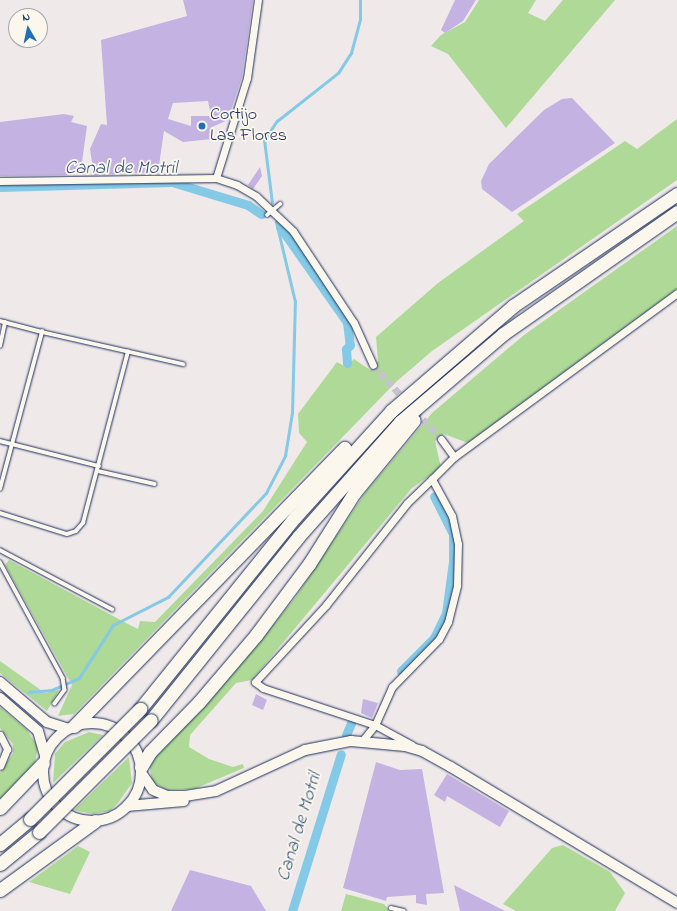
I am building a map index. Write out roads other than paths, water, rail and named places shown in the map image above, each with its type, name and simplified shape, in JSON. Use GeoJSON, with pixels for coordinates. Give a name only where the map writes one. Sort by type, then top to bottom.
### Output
{"type":"FeatureCollection","features":[{"type":"Feature","properties":{"kind":"highway"},"geometry":{"type":"LineString","coordinates":[[0,844],[30,819],[140,709],[295,517],[390,411],[508,311],[677,194]]}},
{"type":"Feature","properties":{"kind":"highway"},"geometry":{"type":"LineString","coordinates":[[0,864],[39,832],[151,720],[359,465],[456,372],[503,334],[677,212]]}},
{"type":"Feature","properties":{"kind":"highway"},"geometry":{"type":"LineString","coordinates":[[142,771],[150,752],[199,702],[256,635],[309,564],[376,463],[444,390],[456,372]]}},
{"type":"Feature","properties":{"kind":"highway"},"geometry":{"type":"LineString","coordinates":[[71,727],[368,424],[390,411]]}},
{"type":"Feature","properties":{"kind":"highway"},"geometry":{"type":"LineString","coordinates":[[0,808],[44,759]]}},
{"type":"Feature","properties":{"kind":"highway"},"geometry":{"type":"LineString","coordinates":[[0,890],[95,821]]}},
{"type":"Feature","properties":{"kind":"street"},"geometry":{"type":"LineString","coordinates":[[216,178],[247,78],[258,0]]}},
{"type":"Feature","properties":{"kind":"street"},"geometry":{"type":"LineString","coordinates":[[0,181],[216,178],[237,184],[293,231],[354,323],[373,365]]}},
{"type":"Feature","properties":{"kind":"street"},"geometry":{"type":"LineString","coordinates":[[677,293],[454,457],[407,503],[326,605],[255,682],[263,688],[375,725],[422,751],[677,903]]}},
{"type":"Feature","properties":{"kind":"street"},"geometry":{"type":"LineString","coordinates":[[441,439],[454,457]]}},
{"type":"Feature","properties":{"kind":"street"},"geometry":{"type":"LineString","coordinates":[[362,741],[375,725],[392,687],[438,639],[448,622],[457,585],[458,544],[452,516],[432,479]]}},
{"type":"Feature","properties":{"kind":"street"},"geometry":{"type":"LineString","coordinates":[[0,682],[43,719],[71,727],[104,724],[118,730],[129,739],[142,771],[152,790],[167,796],[207,793]]}},
{"type":"Feature","properties":{"kind":"street"},"geometry":{"type":"LineString","coordinates":[[0,698],[38,731],[44,759],[45,785],[55,805],[66,814],[95,821],[118,814],[135,797],[142,771]]}},
{"type":"Feature","properties":{"kind":"street"},"geometry":{"type":"LineString","coordinates":[[44,759],[71,727]]}},
{"type":"Feature","properties":{"kind":"street"},"geometry":{"type":"LineString","coordinates":[[0,735],[7,749],[0,766]]}},
{"type":"Feature","properties":{"kind":"street"},"geometry":{"type":"LineString","coordinates":[[127,806],[195,799],[305,750],[362,741],[422,751]]}},
{"type":"Feature","properties":{"kind":"lane"},"geometry":{"type":"LineString","coordinates":[[270,213],[280,204]]}},
{"type":"Feature","properties":{"kind":"lane"},"geometry":{"type":"LineString","coordinates":[[0,321],[183,364]]}},
{"type":"Feature","properties":{"kind":"lane"},"geometry":{"type":"LineString","coordinates":[[0,346],[5,323]]}},
{"type":"Feature","properties":{"kind":"lane"},"geometry":{"type":"LineString","coordinates":[[0,489],[42,332]]}},
{"type":"Feature","properties":{"kind":"lane"},"geometry":{"type":"LineString","coordinates":[[0,513],[49,531],[67,534],[76,531],[83,523],[98,471],[128,352]]}},
{"type":"Feature","properties":{"kind":"lane"},"geometry":{"type":"LineString","coordinates":[[0,441],[99,466]]}},
{"type":"Feature","properties":{"kind":"lane"},"geometry":{"type":"LineString","coordinates":[[98,471],[155,484]]}},
{"type":"Feature","properties":{"kind":"lane"},"geometry":{"type":"LineString","coordinates":[[0,555],[1,550],[112,609]]}},
{"type":"Feature","properties":{"kind":"lane"},"geometry":{"type":"LineString","coordinates":[[0,562],[63,678],[65,690],[55,704]]}},
{"type":"Feature","properties":{"kind":"lane"},"geometry":{"type":"LineString","coordinates":[[391,908],[404,911]]}},
{"type":"Feature","properties":{"kind":"waterway"},"geometry":{"type":"LineString","coordinates":[[272,203],[264,140],[277,121],[338,73],[351,53],[360,19],[360,0]]}},
{"type":"Feature","properties":{"kind":"waterway","name":"Canal de Motril"},"geometry":{"type":"LineString","coordinates":[[0,187],[172,182],[248,205],[261,214]]}},
{"type":"Feature","properties":{"kind":"waterway"},"geometry":{"type":"LineString","coordinates":[[29,692],[52,690],[79,678],[113,625],[168,597],[266,493],[285,456],[292,413],[295,302],[276,222]]}},
{"type":"Feature","properties":{"kind":"waterway","name":"Canal de Motril"},"geometry":{"type":"LineString","coordinates":[[280,227],[347,322],[350,345],[346,349],[347,363]]}},
{"type":"Feature","properties":{"kind":"waterway","name":"Canal de Motril"},"geometry":{"type":"LineString","coordinates":[[401,671],[434,638],[446,613],[453,562],[453,534],[434,496]]}},
{"type":"Feature","properties":{"kind":"waterway","name":"Canal de Motril"},"geometry":{"type":"LineString","coordinates":[[346,735],[351,723]]}},
{"type":"Feature","properties":{"kind":"waterway","name":"Canal de Motril"},"geometry":{"type":"LineString","coordinates":[[292,911],[341,754]]}},
{"type":"Feature","properties":{"kind":"tunnel"},"geometry":{"type":"LineString","coordinates":[[373,365],[441,439]]}},
{"type":"Feature","properties":{"kind":"place","name":"Cortijo Las Flores"},"geometry":{"type":"Point","coordinates":[202,126]}}]}
